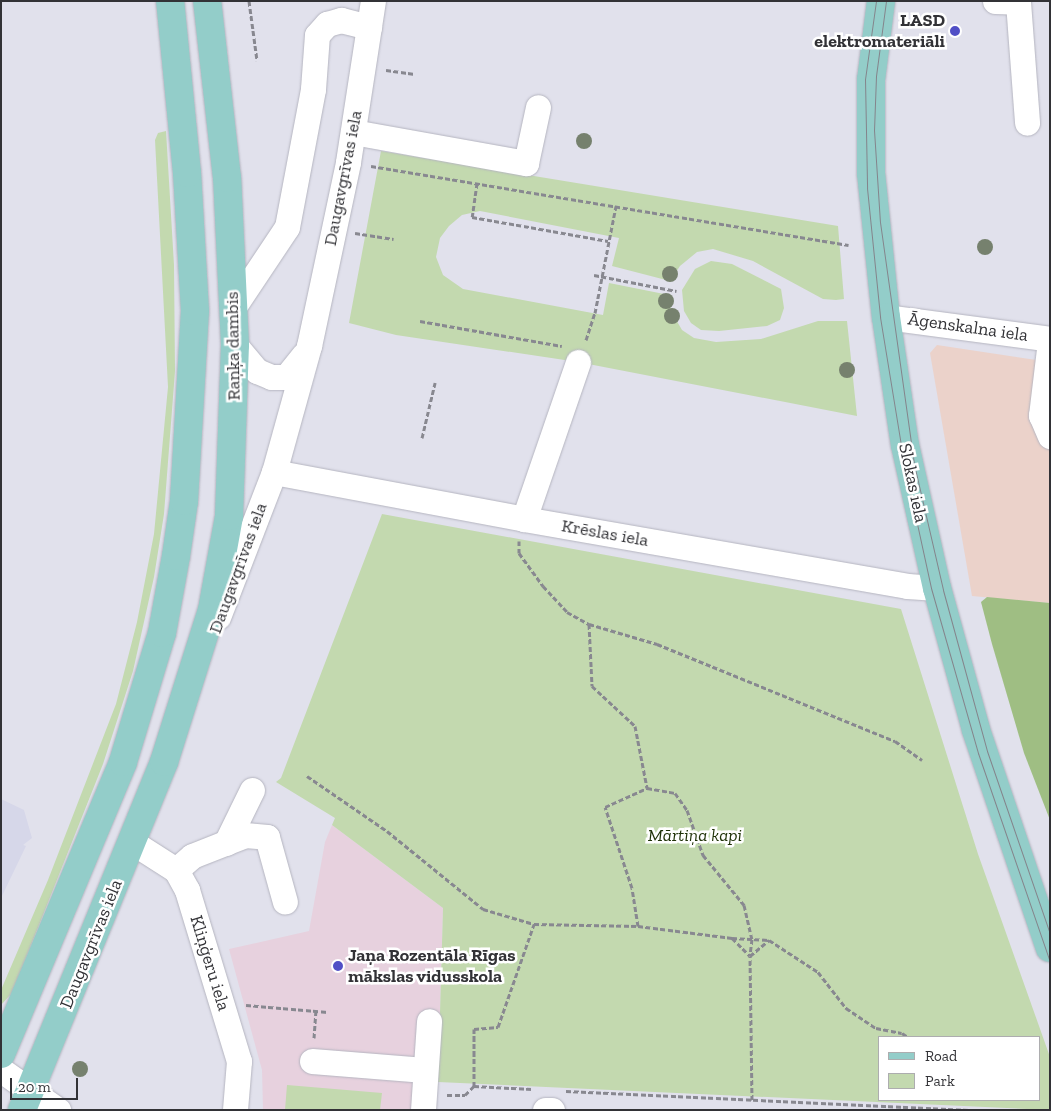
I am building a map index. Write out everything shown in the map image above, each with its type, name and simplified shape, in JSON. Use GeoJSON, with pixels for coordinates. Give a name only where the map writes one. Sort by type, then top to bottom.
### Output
{"type":"FeatureCollection","features":[{"type":"Feature","properties":{"kind":"main road"},"geometry":{"type":"LineString","coordinates":[[1,1054],[123,762],[160,642],[184,502],[195,311],[187,174],[170,1]]}},
{"type":"Feature","properties":{"kind":"main road","name":"Raņķa dambis"},"geometry":{"type":"LineString","coordinates":[[190,688],[212,610],[229,516],[235,345],[227,178],[207,1]]}},
{"type":"Feature","properties":{"kind":"main road","name":"Slokas iela"},"geometry":{"type":"LineString","coordinates":[[881,1],[871,80],[870,173],[886,317],[905,445],[937,588],[976,730],[1050,948]]}},
{"type":"Feature","properties":{"kind":"main road","name":"Daugavgrīvas iela"},"geometry":{"type":"LineString","coordinates":[[26,1100],[132,842],[190,688]]}},
{"type":"Feature","properties":{"kind":"street","name":"Daugavgrīvas iela"},"geometry":{"type":"LineString","coordinates":[[190,688],[201,675],[219,616],[274,472],[309,346],[348,162],[374,1]]}},
{"type":"Feature","properties":{"kind":"street"},"geometry":{"type":"LineString","coordinates":[[995,1],[1018,2],[1027,123]]}},
{"type":"Feature","properties":{"kind":"street"},"geometry":{"type":"LineString","coordinates":[[234,308],[288,227],[313,89],[317,35],[327,24],[341,20],[369,27]]}},
{"type":"Feature","properties":{"kind":"street"},"geometry":{"type":"LineString","coordinates":[[353,132],[526,163],[538,108]]}},
{"type":"Feature","properties":{"kind":"street","name":"Āgenskalna iela"},"geometry":{"type":"LineString","coordinates":[[886,317],[1050,340]]}},
{"type":"Feature","properties":{"kind":"street"},"geometry":{"type":"LineString","coordinates":[[1050,340],[1041,415],[1050,436]]}},
{"type":"Feature","properties":{"kind":"street"},"geometry":{"type":"LineString","coordinates":[[235,345],[257,371],[271,377],[286,377],[298,366],[309,346]]}},
{"type":"Feature","properties":{"kind":"street"},"geometry":{"type":"LineString","coordinates":[[524,519],[580,355]]}},
{"type":"Feature","properties":{"kind":"street","name":"Krēslas iela"},"geometry":{"type":"LineString","coordinates":[[274,472],[524,519],[897,584],[937,588]]}},
{"type":"Feature","properties":{"kind":"street"},"geometry":{"type":"LineString","coordinates":[[226,843],[252,790]]}},
{"type":"Feature","properties":{"kind":"street"},"geometry":{"type":"LineString","coordinates":[[176,870],[192,856],[245,836],[266,837],[285,902]]}},
{"type":"Feature","properties":{"kind":"street","name":"Kliņģeru iela"},"geometry":{"type":"LineString","coordinates":[[132,842],[176,870],[187,890],[239,1062],[235,1110]]}},
{"type":"Feature","properties":{"kind":"street"},"geometry":{"type":"LineString","coordinates":[[424,1102],[429,1021]]}},
{"type":"Feature","properties":{"kind":"street"},"geometry":{"type":"LineString","coordinates":[[312,1061],[426,1070]]}},
{"type":"Feature","properties":{"kind":"street"},"geometry":{"type":"LineString","coordinates":[[1,1070],[26,1100],[58,1110]]}},
{"type":"Feature","properties":{"kind":"path"},"geometry":{"type":"LineString","coordinates":[[249,1],[257,60]]}},
{"type":"Feature","properties":{"kind":"path"},"geometry":{"type":"LineString","coordinates":[[383,69],[415,74]]}},
{"type":"Feature","properties":{"kind":"path"},"geometry":{"type":"LineString","coordinates":[[348,162],[849,246]]}},
{"type":"Feature","properties":{"kind":"path"},"geometry":{"type":"LineString","coordinates":[[477,183],[472,216],[608,241]]}},
{"type":"Feature","properties":{"kind":"path"},"geometry":{"type":"LineString","coordinates":[[420,321],[580,355],[595,313],[616,206]]}},
{"type":"Feature","properties":{"kind":"path"},"geometry":{"type":"LineString","coordinates":[[334,229],[394,239]]}},
{"type":"Feature","properties":{"kind":"path"},"geometry":{"type":"LineString","coordinates":[[594,275],[676,291]]}},
{"type":"Feature","properties":{"kind":"path"},"geometry":{"type":"LineString","coordinates":[[422,438],[435,384]]}},
{"type":"Feature","properties":{"kind":"path"},"geometry":{"type":"LineString","coordinates":[[524,519],[519,553],[567,612],[589,624],[657,644],[894,741],[922,760]]}},
{"type":"Feature","properties":{"kind":"path"},"geometry":{"type":"LineString","coordinates":[[589,624],[592,686],[635,726],[647,788]]}},
{"type":"Feature","properties":{"kind":"path"},"geometry":{"type":"LineString","coordinates":[[307,776],[387,831],[483,909],[534,924],[638,926],[732,938],[769,940],[818,972],[846,1008],[876,1028],[902,1033],[906,1036]]}},
{"type":"Feature","properties":{"kind":"path"},"geometry":{"type":"LineString","coordinates":[[638,926],[632,888],[605,807],[647,788],[675,793],[687,810],[703,855],[744,905],[752,939],[750,956],[752,1100]]}},
{"type":"Feature","properties":{"kind":"path"},"geometry":{"type":"LineString","coordinates":[[424,1102],[466,1095],[474,1086],[474,1029],[498,1027],[534,924]]}},
{"type":"Feature","properties":{"kind":"path"},"geometry":{"type":"LineString","coordinates":[[732,938],[750,956]]}},
{"type":"Feature","properties":{"kind":"path"},"geometry":{"type":"LineString","coordinates":[[750,956],[769,940]]}},
{"type":"Feature","properties":{"kind":"path"},"geometry":{"type":"LineString","coordinates":[[223,1005],[328,1012]]}},
{"type":"Feature","properties":{"kind":"path"},"geometry":{"type":"LineString","coordinates":[[474,1086],[549,1100],[752,1100],[970,1110]]}},
{"type":"Feature","properties":{"kind":"shaded area"},"geometry":{"type":"Polygon","coordinates":[[[937,345],[1050,362],[1050,603],[972,596],[930,353],[937,345]]]}},
{"type":"Feature","properties":{"kind":"shaded area"},"geometry":{"type":"Polygon","coordinates":[[[1,799],[24,810],[32,838],[23,845],[26,846],[1,898],[1,799]]]}},
{"type":"Feature","properties":{"kind":"shaded area","name":"Jaņa Rozentāla Rīgas mākslas vidusskola"},"geometry":{"type":"Polygon","coordinates":[[[332,825],[443,908],[438,1082],[425,1081],[412,1110],[263,1110],[262,1070],[229,949],[309,931],[325,842],[332,825]]]}},
{"type":"Feature","properties":{"kind":"green space"},"geometry":{"type":"Polygon","coordinates":[[[166,131],[174,265],[175,371],[164,514],[154,577],[133,671],[103,764],[12,993],[1,1005],[1,990],[48,880],[116,704],[137,622],[154,534],[168,387],[155,140],[158,133],[166,131]]]}},
{"type":"Feature","properties":{"kind":"green space"},"geometry":{"type":"Polygon","coordinates":[[[381,151],[838,226],[844,299],[836,300],[823,299],[753,261],[713,249],[697,252],[680,266],[670,281],[612,266],[619,238],[480,211],[462,215],[449,226],[440,238],[436,257],[443,275],[463,289],[603,315],[609,283],[669,295],[671,311],[682,330],[694,338],[716,342],[761,339],[818,321],[847,321],[857,416],[578,362],[396,335],[349,323],[381,151]]]}},
{"type":"Feature","properties":{"kind":"green space"},"geometry":{"type":"Polygon","coordinates":[[[711,261],[732,264],[781,289],[784,308],[780,320],[767,326],[719,331],[701,330],[691,323],[684,311],[682,290],[695,269],[711,261]]]}},
{"type":"Feature","properties":{"kind":"green space","name":"Mārtiņa kapi"},"geometry":{"type":"Polygon","coordinates":[[[382,514],[901,609],[978,854],[1050,1057],[1050,1110],[438,1082],[443,908],[332,825],[335,818],[276,782],[281,778],[382,514]]]}},
{"type":"Feature","properties":{"kind":"green space"},"geometry":{"type":"Polygon","coordinates":[[[987,597],[1050,603],[1050,820],[1024,753],[992,644],[981,602],[987,597]]]}},
{"type":"Feature","properties":{"kind":"green space"},"geometry":{"type":"Polygon","coordinates":[[[287,1085],[382,1093],[380,1110],[285,1110],[287,1085]]]}},
{"type":"Feature","properties":{"kind":"tram line"},"geometry":{"type":"LineString","coordinates":[[876,1],[865,79],[867,188],[880,317],[904,464],[931,588],[978,753],[1050,962]]}},
{"type":"Feature","properties":{"kind":"tram line"},"geometry":{"type":"LineString","coordinates":[[886,1],[876,76],[874,130],[880,222],[914,464],[943,590],[987,751],[1050,934]]}},
{"type":"Feature","properties":{"kind":"place","name":"LASD elektromateriāli"},"geometry":{"type":"Point","coordinates":[955,31]}},
{"type":"Feature","properties":{"kind":"place","name":"Jaņa Rozentāla Rīgas mākslas vidusskola"},"geometry":{"type":"Point","coordinates":[338,966]}}]}
